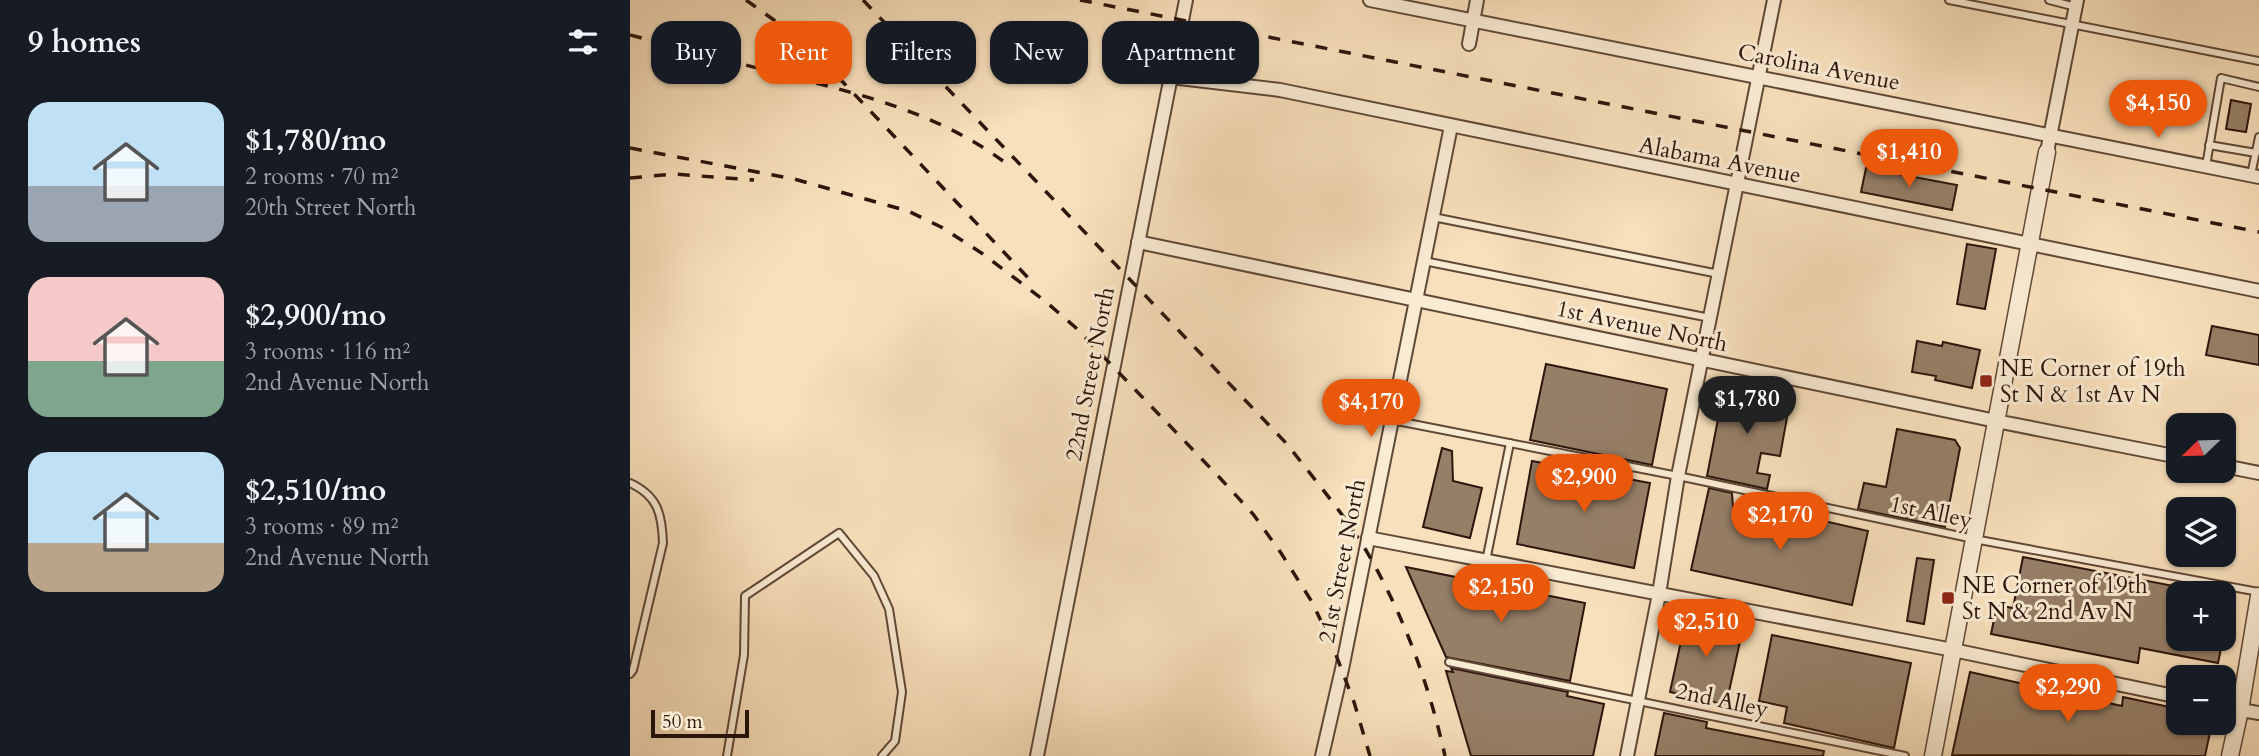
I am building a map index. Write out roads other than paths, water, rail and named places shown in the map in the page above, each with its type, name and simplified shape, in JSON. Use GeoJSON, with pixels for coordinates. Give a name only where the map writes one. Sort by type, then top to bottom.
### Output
{"type":"FeatureCollection","features":[{"type":"Feature","properties":{"kind":"street","name":"22nd Street North"},"geometry":{"type":"LineString","coordinates":[[1182,21],[1186,0]]}},
{"type":"Feature","properties":{"kind":"street","name":"Carolina Avenue"},"geometry":{"type":"LineString","coordinates":[[1370,0],[2255,176]]}},
{"type":"Feature","properties":{"kind":"street"},"geometry":{"type":"LineString","coordinates":[[1469,44],[1477,0]]}},
{"type":"Feature","properties":{"kind":"street"},"geometry":{"type":"LineString","coordinates":[[1627,756],[1659,594],[1678,476],[1774,0]]}},
{"type":"Feature","properties":{"kind":"street"},"geometry":{"type":"LineString","coordinates":[[1933,756],[2077,4]]}},
{"type":"Feature","properties":{"kind":"street","name":"22nd Street North"},"geometry":{"type":"LineString","coordinates":[[1037,756],[1170,84]]}},
{"type":"Feature","properties":{"kind":"street","name":"Alabama Avenue"},"geometry":{"type":"LineString","coordinates":[[1230,84],[1280,90],[2259,291]]}},
{"type":"Feature","properties":{"kind":"street","name":"21st Street North"},"geometry":{"type":"LineString","coordinates":[[1322,756],[1342,669],[1451,126]]}},
{"type":"Feature","properties":{"kind":"street","name":"1st Avenue North"},"geometry":{"type":"LineString","coordinates":[[1138,242],[2166,454]]}},
{"type":"Feature","properties":{"kind":"street"},"geometry":{"type":"LineString","coordinates":[[2236,468],[2259,473]]}},
{"type":"Feature","properties":{"kind":"street"},"geometry":{"type":"LineString","coordinates":[[1368,538],[1953,650],[2166,694]]}},
{"type":"Feature","properties":{"kind":"street"},"geometry":{"type":"LineString","coordinates":[[2236,691],[2259,594]]}},
{"type":"Feature","properties":{"kind":"street"},"geometry":{"type":"LineString","coordinates":[[2236,709],[2259,713]]}},
{"type":"Feature","properties":{"kind":"street"},"geometry":{"type":"LineString","coordinates":[[2230,756],[2231,735]]}},
{"type":"Feature","properties":{"kind":"lane"},"geometry":{"type":"LineString","coordinates":[[1949,0],[2259,61]]}},
{"type":"Feature","properties":{"kind":"lane"},"geometry":{"type":"LineString","coordinates":[[2049,0],[2077,4]]}},
{"type":"Feature","properties":{"kind":"lane"},"geometry":{"type":"LineString","coordinates":[[2206,166],[2221,78],[2259,87]]}},
{"type":"Feature","properties":{"kind":"lane"},"geometry":{"type":"LineString","coordinates":[[2255,176],[2259,137]]}},
{"type":"Feature","properties":{"kind":"lane"},"geometry":{"type":"LineString","coordinates":[[2209,145],[2256,153]]}},
{"type":"Feature","properties":{"kind":"lane"},"geometry":{"type":"LineString","coordinates":[[1433,217],[1719,274]]}},
{"type":"Feature","properties":{"kind":"lane"},"geometry":{"type":"LineString","coordinates":[[1424,261],[1710,318]]}},
{"type":"Feature","properties":{"kind":"lane","name":"1st Alley"},"geometry":{"type":"LineString","coordinates":[[1391,420],[2259,594]]}},
{"type":"Feature","properties":{"kind":"lane"},"geometry":{"type":"LineString","coordinates":[[1486,561],[1510,443]]}},
{"type":"Feature","properties":{"kind":"lane"},"geometry":{"type":"LineString","coordinates":[[630,483],[654,499],[662,522],[663,543],[630,674]]}},
{"type":"Feature","properties":{"kind":"lane"},"geometry":{"type":"LineString","coordinates":[[727,756],[744,655],[745,596],[839,533],[874,576],[889,609],[902,692],[895,741],[882,756]]}},
{"type":"Feature","properties":{"kind":"lane","name":"2nd Alley"},"geometry":{"type":"LineString","coordinates":[[1449,662],[1905,756]]}},
{"type":"Feature","properties":{"kind":"railway"},"geometry":{"type":"LineString","coordinates":[[746,0],[792,33],[822,60],[1034,284]]}},
{"type":"Feature","properties":{"kind":"railway"},"geometry":{"type":"LineString","coordinates":[[863,0],[1287,444],[1349,524],[1380,576],[1404,626],[1423,677],[1445,756]]}},
{"type":"Feature","properties":{"kind":"railway"},"geometry":{"type":"LineString","coordinates":[[1080,0],[2259,232]]}},
{"type":"Feature","properties":{"kind":"railway"},"geometry":{"type":"LineString","coordinates":[[630,35],[845,91],[903,109],[958,133],[1011,167]]}},
{"type":"Feature","properties":{"kind":"railway"},"geometry":{"type":"LineString","coordinates":[[630,148],[794,179],[908,211],[941,227],[983,254],[1045,301],[1075,327],[1220,478],[1253,514],[1281,553],[1312,602],[1331,642],[1354,702],[1370,756]]}},
{"type":"Feature","properties":{"kind":"railway"},"geometry":{"type":"LineString","coordinates":[[630,178],[673,174],[754,180]]}},
{"type":"Feature","properties":{"kind":"place","name":"NE Corner of 19th St N & 1st Av N"},"geometry":{"type":"Point","coordinates":[1986,381]}},
{"type":"Feature","properties":{"kind":"place","name":"NE Corner of 19th St N & 2nd Av N"},"geometry":{"type":"Point","coordinates":[1948,598]}}]}
